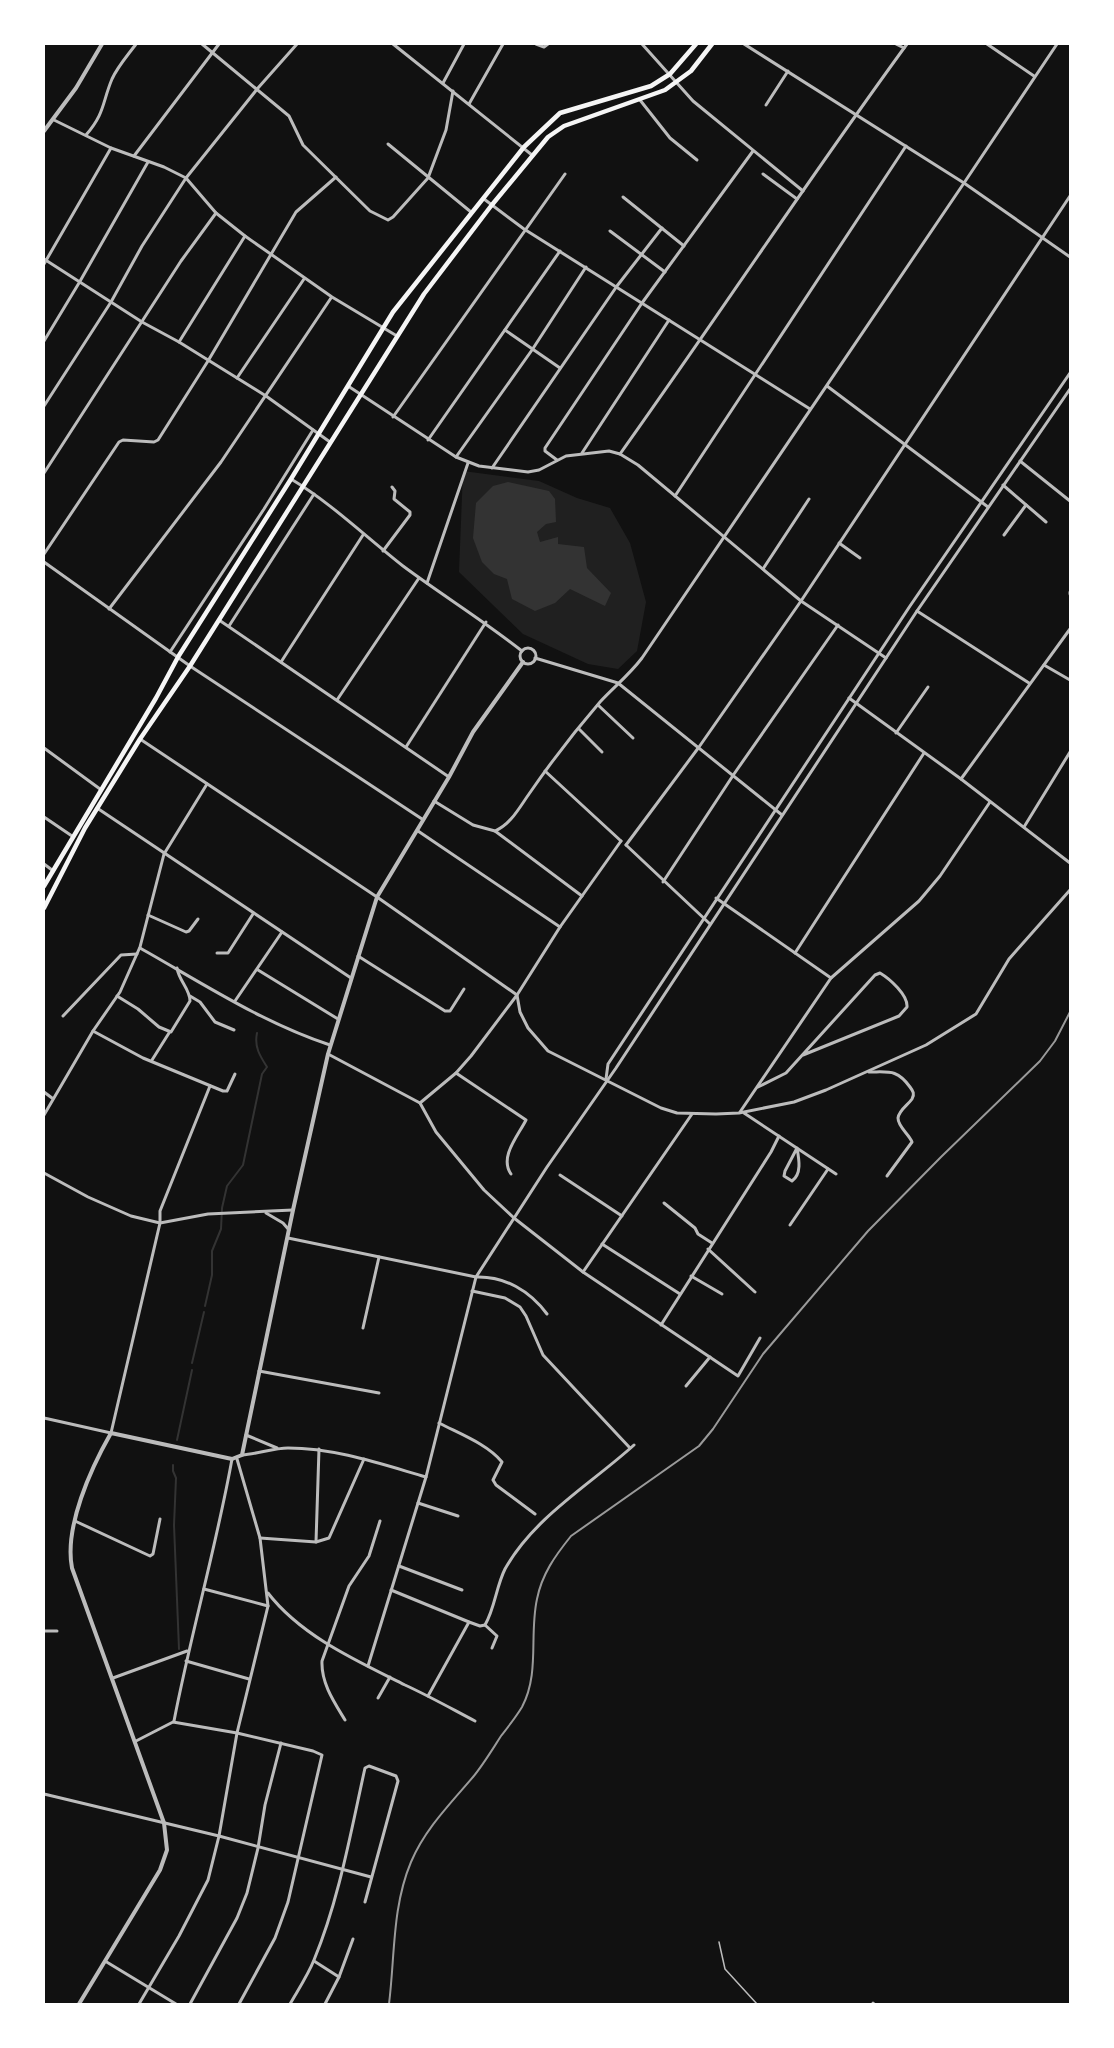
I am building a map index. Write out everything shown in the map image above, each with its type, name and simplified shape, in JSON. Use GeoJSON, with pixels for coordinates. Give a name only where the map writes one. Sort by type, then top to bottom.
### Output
{"type":"FeatureCollection","features":[{"type":"Feature","properties":{"kind":"highway"},"geometry":{"type":"LineString","coordinates":[[44,886],[178,657],[291,480],[383,327],[471,212],[524,147],[560,113],[651,86],[670,74],[696,44]]}},
{"type":"Feature","properties":{"kind":"highway"},"geometry":{"type":"LineString","coordinates":[[44,908],[85,828],[140,739],[189,666],[424,294],[491,206],[548,137],[564,126],[665,90],[691,70],[712,44]]}},
{"type":"Feature","properties":{"kind":"street"},"geometry":{"type":"LineString","coordinates":[[44,131],[90,68],[102,44]]}},
{"type":"Feature","properties":{"kind":"street"},"geometry":{"type":"LineString","coordinates":[[86,135],[103,111],[112,80],[121,63],[136,44]]}},
{"type":"Feature","properties":{"kind":"street"},"geometry":{"type":"LineString","coordinates":[[202,44],[258,88],[289,116],[303,145],[370,211],[388,220],[393,218],[428,178],[446,130],[453,91]]}},
{"type":"Feature","properties":{"kind":"street"},"geometry":{"type":"LineString","coordinates":[[134,156],[219,44]]}},
{"type":"Feature","properties":{"kind":"street"},"geometry":{"type":"LineString","coordinates":[[44,406],[111,302],[142,246],[186,178],[258,88],[297,44]]}},
{"type":"Feature","properties":{"kind":"street"},"geometry":{"type":"LineString","coordinates":[[393,44],[532,155]]}},
{"type":"Feature","properties":{"kind":"street"},"geometry":{"type":"LineString","coordinates":[[443,83],[464,44]]}},
{"type":"Feature","properties":{"kind":"street"},"geometry":{"type":"LineString","coordinates":[[469,104],[503,44]]}},
{"type":"Feature","properties":{"kind":"street"},"geometry":{"type":"LineString","coordinates":[[536,44],[544,47],[548,44]]}},
{"type":"Feature","properties":{"kind":"street"},"geometry":{"type":"LineString","coordinates":[[642,44],[693,101],[803,190]]}},
{"type":"Feature","properties":{"kind":"street"},"geometry":{"type":"LineString","coordinates":[[744,44],[964,183],[1071,257]]}},
{"type":"Feature","properties":{"kind":"street"},"geometry":{"type":"LineString","coordinates":[[896,44],[904,48]]}},
{"type":"Feature","properties":{"kind":"street"},"geometry":{"type":"LineString","coordinates":[[620,454],[907,44]]}},
{"type":"Feature","properties":{"kind":"street"},"geometry":{"type":"LineString","coordinates":[[987,44],[1034,76]]}},
{"type":"Feature","properties":{"kind":"street"},"geometry":{"type":"LineString","coordinates":[[495,831],[504,827],[512,818],[545,771],[598,705],[618,683],[631,673],[642,658],[1057,44]]}},
{"type":"Feature","properties":{"kind":"street"},"geometry":{"type":"LineString","coordinates":[[766,105],[788,71]]}},
{"type":"Feature","properties":{"kind":"street"},"geometry":{"type":"LineString","coordinates":[[640,100],[670,138],[697,160]]}},
{"type":"Feature","properties":{"kind":"street"},"geometry":{"type":"LineString","coordinates":[[54,120],[111,148],[186,178],[216,213],[245,236],[272,253],[304,279],[397,336]]}},
{"type":"Feature","properties":{"kind":"street"},"geometry":{"type":"LineString","coordinates":[[388,144],[471,212]]}},
{"type":"Feature","properties":{"kind":"street"},"geometry":{"type":"LineString","coordinates":[[675,496],[906,146]]}},
{"type":"Feature","properties":{"kind":"street"},"geometry":{"type":"LineString","coordinates":[[111,148],[44,261],[266,396],[331,442]]}},
{"type":"Feature","properties":{"kind":"street"},"geometry":{"type":"LineString","coordinates":[[557,460],[545,451],[545,448],[642,303],[753,151]]}},
{"type":"Feature","properties":{"kind":"street"},"geometry":{"type":"LineString","coordinates":[[44,341],[148,162]]}},
{"type":"Feature","properties":{"kind":"street"},"geometry":{"type":"LineString","coordinates":[[393,417],[565,174]]}},
{"type":"Feature","properties":{"kind":"street"},"geometry":{"type":"LineString","coordinates":[[763,174],[797,199]]}},
{"type":"Feature","properties":{"kind":"street"},"geometry":{"type":"LineString","coordinates":[[44,554],[119,442],[158,440],[208,361],[296,212],[336,177]]}},
{"type":"Feature","properties":{"kind":"street"},"geometry":{"type":"LineString","coordinates":[[626,845],[699,747],[801,601],[903,444],[1071,195]]}},
{"type":"Feature","properties":{"kind":"street"},"geometry":{"type":"LineString","coordinates":[[623,197],[684,246]]}},
{"type":"Feature","properties":{"kind":"street"},"geometry":{"type":"LineString","coordinates":[[483,198],[525,229],[810,409]]}},
{"type":"Feature","properties":{"kind":"street"},"geometry":{"type":"LineString","coordinates":[[44,473],[216,213]]}},
{"type":"Feature","properties":{"kind":"street"},"geometry":{"type":"LineString","coordinates":[[492,468],[617,286],[662,228]]}},
{"type":"Feature","properties":{"kind":"street"},"geometry":{"type":"LineString","coordinates":[[610,231],[665,272]]}},
{"type":"Feature","properties":{"kind":"street"},"geometry":{"type":"LineString","coordinates":[[179,342],[245,236]]}},
{"type":"Feature","properties":{"kind":"street"},"geometry":{"type":"LineString","coordinates":[[428,440],[560,251]]}},
{"type":"Feature","properties":{"kind":"street"},"geometry":{"type":"LineString","coordinates":[[456,457],[532,350],[586,267]]}},
{"type":"Feature","properties":{"kind":"street"},"geometry":{"type":"LineString","coordinates":[[237,378],[304,279]]}},
{"type":"Feature","properties":{"kind":"street"},"geometry":{"type":"LineString","coordinates":[[109,609],[221,462],[332,297]]}},
{"type":"Feature","properties":{"kind":"street"},"geometry":{"type":"LineString","coordinates":[[582,453],[669,320]]}},
{"type":"Feature","properties":{"kind":"street"},"geometry":{"type":"LineString","coordinates":[[505,330],[560,368]]}},
{"type":"Feature","properties":{"kind":"street"},"geometry":{"type":"LineString","coordinates":[[606,1081],[608,1064],[716,898],[878,653],[1071,373]]}},
{"type":"Feature","properties":{"kind":"street"},"geometry":{"type":"LineString","coordinates":[[348,386],[428,440],[468,463],[528,472],[582,453],[609,451],[620,454],[638,465],[801,601],[886,658]]}},
{"type":"Feature","properties":{"kind":"street"},"geometry":{"type":"LineString","coordinates":[[827,386],[988,507]]}},
{"type":"Feature","properties":{"kind":"street"},"geometry":{"type":"LineString","coordinates":[[368,1666],[426,1477],[476,1277],[917,611],[1071,389]]}},
{"type":"Feature","properties":{"kind":"street"},"geometry":{"type":"LineString","coordinates":[[170,652],[313,430]]}},
{"type":"Feature","properties":{"kind":"street"},"geometry":{"type":"LineString","coordinates":[[1020,461],[1071,501]]}},
{"type":"Feature","properties":{"kind":"street"},"geometry":{"type":"LineString","coordinates":[[427,583],[468,463]]}},
{"type":"Feature","properties":{"kind":"street"},"geometry":{"type":"LineString","coordinates":[[291,480],[314,494],[419,578],[486,622],[522,651]]}},
{"type":"Feature","properties":{"kind":"street"},"geometry":{"type":"LineString","coordinates":[[1003,485],[1046,522]]}},
{"type":"Feature","properties":{"kind":"street"},"geometry":{"type":"LineString","coordinates":[[383,550],[410,515],[410,512],[394,499],[395,491],[392,487]]}},
{"type":"Feature","properties":{"kind":"street"},"geometry":{"type":"LineString","coordinates":[[229,626],[314,494]]}},
{"type":"Feature","properties":{"kind":"street"},"geometry":{"type":"LineString","coordinates":[[763,569],[809,499]]}},
{"type":"Feature","properties":{"kind":"street"},"geometry":{"type":"LineString","coordinates":[[1004,535],[1026,505]]}},
{"type":"Feature","properties":{"kind":"street"},"geometry":{"type":"LineString","coordinates":[[282,662],[363,535]]}},
{"type":"Feature","properties":{"kind":"street"},"geometry":{"type":"LineString","coordinates":[[839,543],[860,558]]}},
{"type":"Feature","properties":{"kind":"street"},"geometry":{"type":"LineString","coordinates":[[44,562],[189,666],[422,819]]}},
{"type":"Feature","properties":{"kind":"street"},"geometry":{"type":"LineString","coordinates":[[337,700],[419,578]]}},
{"type":"Feature","properties":{"kind":"street"},"geometry":{"type":"LineString","coordinates":[[917,611],[1030,683]]}},
{"type":"Feature","properties":{"kind":"street"},"geometry":{"type":"LineString","coordinates":[[217,620],[449,777]]}},
{"type":"Feature","properties":{"kind":"street"},"geometry":{"type":"LineString","coordinates":[[406,747],[486,622]]}},
{"type":"Feature","properties":{"kind":"street"},"geometry":{"type":"LineString","coordinates":[[663,882],[734,774],[838,625]]}},
{"type":"Feature","properties":{"kind":"street"},"geometry":{"type":"LineString","coordinates":[[961,779],[1071,629]]}},
{"type":"Feature","properties":{"kind":"street"},"geometry":{"type":"LineString","coordinates":[[522,651],[531,650],[535,653],[535,658]]}},
{"type":"Feature","properties":{"kind":"street"},"geometry":{"type":"LineString","coordinates":[[522,651],[520,655],[523,662]]}},
{"type":"Feature","properties":{"kind":"street"},"geometry":{"type":"LineString","coordinates":[[535,658],[618,683],[734,774],[782,815]]}},
{"type":"Feature","properties":{"kind":"street"},"geometry":{"type":"LineString","coordinates":[[523,662],[530,663],[535,658]]}},
{"type":"Feature","properties":{"kind":"street"},"geometry":{"type":"LineString","coordinates":[[173,1722],[187,1652],[237,1458],[246,1435],[330,1045],[377,897],[449,777],[473,732],[523,662]]}},
{"type":"Feature","properties":{"kind":"street"},"geometry":{"type":"LineString","coordinates":[[1044,665],[1071,680]]}},
{"type":"Feature","properties":{"kind":"street"},"geometry":{"type":"LineString","coordinates":[[897,733],[928,687]]}},
{"type":"Feature","properties":{"kind":"street"},"geometry":{"type":"LineString","coordinates":[[849,698],[961,779],[1071,863]]}},
{"type":"Feature","properties":{"kind":"street"},"geometry":{"type":"LineString","coordinates":[[598,705],[633,738]]}},
{"type":"Feature","properties":{"kind":"street"},"geometry":{"type":"LineString","coordinates":[[579,729],[602,752]]}},
{"type":"Feature","properties":{"kind":"street"},"geometry":{"type":"LineString","coordinates":[[140,739],[377,897],[517,995],[520,1012],[528,1028],[548,1051],[661,1108],[677,1113],[741,1112],[794,1102],[926,1046],[976,1014],[1009,959],[1071,890]]}},
{"type":"Feature","properties":{"kind":"street"},"geometry":{"type":"LineString","coordinates":[[44,748],[100,789]]}},
{"type":"Feature","properties":{"kind":"street"},"geometry":{"type":"LineString","coordinates":[[1024,827],[1071,752]]}},
{"type":"Feature","properties":{"kind":"street"},"geometry":{"type":"LineString","coordinates":[[795,952],[924,753]]}},
{"type":"Feature","properties":{"kind":"street"},"geometry":{"type":"LineString","coordinates":[[545,771],[710,924]]}},
{"type":"Feature","properties":{"kind":"street"},"geometry":{"type":"LineString","coordinates":[[44,1115],[93,1031],[117,996],[140,947],[164,854],[207,784]]}},
{"type":"Feature","properties":{"kind":"street"},"geometry":{"type":"LineString","coordinates":[[434,801],[473,825],[495,831],[582,896]]}},
{"type":"Feature","properties":{"kind":"street"},"geometry":{"type":"LineString","coordinates":[[741,1112],[831,978],[919,901],[940,876],[990,802]]}},
{"type":"Feature","properties":{"kind":"street"},"geometry":{"type":"LineString","coordinates":[[91,804],[351,978]]}},
{"type":"Feature","properties":{"kind":"street"},"geometry":{"type":"LineString","coordinates":[[44,816],[72,836]]}},
{"type":"Feature","properties":{"kind":"street"},"geometry":{"type":"LineString","coordinates":[[416,830],[560,927]]}},
{"type":"Feature","properties":{"kind":"street"},"geometry":{"type":"LineString","coordinates":[[420,1103],[456,1073],[517,995],[560,927],[621,841]]}},
{"type":"Feature","properties":{"kind":"street"},"geometry":{"type":"LineString","coordinates":[[44,864],[52,870]]}},
{"type":"Feature","properties":{"kind":"street"},"geometry":{"type":"LineString","coordinates":[[716,898],[831,978]]}},
{"type":"Feature","properties":{"kind":"street"},"geometry":{"type":"LineString","coordinates":[[217,953],[228,953],[253,914]]}},
{"type":"Feature","properties":{"kind":"street"},"geometry":{"type":"LineString","coordinates":[[148,915],[186,932],[198,919]]}},
{"type":"Feature","properties":{"kind":"street"},"geometry":{"type":"LineString","coordinates":[[235,1001],[282,932]]}},
{"type":"Feature","properties":{"kind":"street"},"geometry":{"type":"LineString","coordinates":[[140,947],[283,1028],[330,1045]]}},
{"type":"Feature","properties":{"kind":"street"},"geometry":{"type":"LineString","coordinates":[[63,1016],[121,955],[137,954]]}},
{"type":"Feature","properties":{"kind":"street"},"geometry":{"type":"LineString","coordinates":[[358,956],[445,1011],[450,1011],[464,989]]}},
{"type":"Feature","properties":{"kind":"street"},"geometry":{"type":"LineString","coordinates":[[177,968],[180,980],[190,996],[200,1002],[215,1022],[234,1030]]}},
{"type":"Feature","properties":{"kind":"street"},"geometry":{"type":"LineString","coordinates":[[258,970],[338,1019]]}},
{"type":"Feature","properties":{"kind":"street"},"geometry":{"type":"LineString","coordinates":[[756,1088],[786,1073],[875,975],[880,973],[887,977],[907,1001],[908,1007],[899,1016],[803,1055]]}},
{"type":"Feature","properties":{"kind":"street"},"geometry":{"type":"LineString","coordinates":[[117,996],[169,1033]]}},
{"type":"Feature","properties":{"kind":"street"},"geometry":{"type":"LineString","coordinates":[[152,1060],[188,1005],[190,996]]}},
{"type":"Feature","properties":{"kind":"street"},"geometry":{"type":"LineString","coordinates":[[93,1031],[143,1058],[226,1091],[235,1074]]}},
{"type":"Feature","properties":{"kind":"street"},"geometry":{"type":"LineString","coordinates":[[328,1054],[420,1103],[436,1132],[484,1190],[514,1218],[583,1272],[738,1376],[760,1338]]}},
{"type":"Feature","properties":{"kind":"street"},"geometry":{"type":"LineString","coordinates":[[867,1072],[898,1074],[913,1092],[913,1098],[898,1118],[912,1142],[887,1176]]}},
{"type":"Feature","properties":{"kind":"street"},"geometry":{"type":"LineString","coordinates":[[456,1073],[526,1120],[506,1158],[506,1167],[511,1174]]}},
{"type":"Feature","properties":{"kind":"street"},"geometry":{"type":"LineString","coordinates":[[80,2004],[160,1870],[165,1858],[166,1838],[164,1823],[136,1741],[69,1555],[75,1521],[91,1473],[111,1433],[160,1223],[160,1211],[210,1086]]}},
{"type":"Feature","properties":{"kind":"street"},"geometry":{"type":"LineString","coordinates":[[44,1092],[52,1098]]}},
{"type":"Feature","properties":{"kind":"street"},"geometry":{"type":"LineString","coordinates":[[741,1112],[836,1174]]}},
{"type":"Feature","properties":{"kind":"street"},"geometry":{"type":"LineString","coordinates":[[583,1272],[692,1114]]}},
{"type":"Feature","properties":{"kind":"street"},"geometry":{"type":"LineString","coordinates":[[661,1325],[779,1136]]}},
{"type":"Feature","properties":{"kind":"street"},"geometry":{"type":"LineString","coordinates":[[797,1148],[798,1176],[792,1181],[784,1176],[797,1148]]}},
{"type":"Feature","properties":{"kind":"street"},"geometry":{"type":"LineString","coordinates":[[790,1225],[828,1168]]}},
{"type":"Feature","properties":{"kind":"street"},"geometry":{"type":"LineString","coordinates":[[44,1173],[88,1197],[131,1216],[160,1223],[217,1214],[293,1210]]}},
{"type":"Feature","properties":{"kind":"street"},"geometry":{"type":"LineString","coordinates":[[560,1174],[622,1216]]}},
{"type":"Feature","properties":{"kind":"street"},"geometry":{"type":"LineString","coordinates":[[664,1203],[695,1228],[698,1234],[712,1243]]}},
{"type":"Feature","properties":{"kind":"street"},"geometry":{"type":"LineString","coordinates":[[265,1212],[283,1223],[289,1230]]}},
{"type":"Feature","properties":{"kind":"street"},"geometry":{"type":"LineString","coordinates":[[288,1238],[476,1277],[487,1277],[516,1286],[530,1295],[547,1314]]}},
{"type":"Feature","properties":{"kind":"street"},"geometry":{"type":"LineString","coordinates":[[602,1244],[680,1294]]}},
{"type":"Feature","properties":{"kind":"street"},"geometry":{"type":"LineString","coordinates":[[708,1249],[755,1292]]}},
{"type":"Feature","properties":{"kind":"street"},"geometry":{"type":"LineString","coordinates":[[363,1328],[379,1257]]}},
{"type":"Feature","properties":{"kind":"street"},"geometry":{"type":"LineString","coordinates":[[692,1276],[722,1294]]}},
{"type":"Feature","properties":{"kind":"street"},"geometry":{"type":"LineString","coordinates":[[472,1291],[505,1298],[519,1307],[526,1316],[543,1355],[630,1448]]}},
{"type":"Feature","properties":{"kind":"street"},"geometry":{"type":"LineString","coordinates":[[686,1386],[710,1357]]}},
{"type":"Feature","properties":{"kind":"street"},"geometry":{"type":"LineString","coordinates":[[259,1371],[379,1394]]}},
{"type":"Feature","properties":{"kind":"street"},"geometry":{"type":"LineString","coordinates":[[44,1418],[237,1458],[279,1449],[319,1449],[426,1477]]}},
{"type":"Feature","properties":{"kind":"street"},"geometry":{"type":"LineString","coordinates":[[439,1423],[486,1449],[500,1460],[502,1462],[493,1480],[496,1485],[535,1514]]}},
{"type":"Feature","properties":{"kind":"street"},"geometry":{"type":"LineString","coordinates":[[246,1435],[279,1449]]}},
{"type":"Feature","properties":{"kind":"street"},"geometry":{"type":"LineString","coordinates":[[485,1625],[502,1576],[521,1545],[541,1524],[634,1444]]}},
{"type":"Feature","properties":{"kind":"street"},"geometry":{"type":"LineString","coordinates":[[316,1542],[319,1449]]}},
{"type":"Feature","properties":{"kind":"street"},"geometry":{"type":"LineString","coordinates":[[139,2004],[203,1890],[219,1836],[237,1733],[268,1606],[260,1538],[237,1458]]}},
{"type":"Feature","properties":{"kind":"street"},"geometry":{"type":"LineString","coordinates":[[260,1538],[316,1542],[326,1540],[331,1536],[364,1459]]}},
{"type":"Feature","properties":{"kind":"street"},"geometry":{"type":"LineString","coordinates":[[418,1503],[458,1516]]}},
{"type":"Feature","properties":{"kind":"street"},"geometry":{"type":"LineString","coordinates":[[75,1521],[150,1556],[153,1554],[160,1519]]}},
{"type":"Feature","properties":{"kind":"street"},"geometry":{"type":"LineString","coordinates":[[345,1720],[327,1689],[321,1671],[322,1661],[349,1586],[369,1556],[380,1521]]}},
{"type":"Feature","properties":{"kind":"street"},"geometry":{"type":"LineString","coordinates":[[399,1566],[462,1590]]}},
{"type":"Feature","properties":{"kind":"street"},"geometry":{"type":"LineString","coordinates":[[204,1589],[268,1606]]}},
{"type":"Feature","properties":{"kind":"street"},"geometry":{"type":"LineString","coordinates":[[391,1590],[469,1622],[480,1626],[485,1625],[497,1636],[492,1648]]}},
{"type":"Feature","properties":{"kind":"street"},"geometry":{"type":"LineString","coordinates":[[267,1591],[277,1605],[294,1620],[328,1643],[475,1721]]}},
{"type":"Feature","properties":{"kind":"street"},"geometry":{"type":"LineString","coordinates":[[428,1696],[469,1622]]}},
{"type":"Feature","properties":{"kind":"street"},"geometry":{"type":"LineString","coordinates":[[44,1631],[57,1631]]}},
{"type":"Feature","properties":{"kind":"street"},"geometry":{"type":"LineString","coordinates":[[113,1678],[187,1652]]}},
{"type":"Feature","properties":{"kind":"street"},"geometry":{"type":"LineString","coordinates":[[186,1661],[249,1678]]}},
{"type":"Feature","properties":{"kind":"street"},"geometry":{"type":"LineString","coordinates":[[378,1698],[390,1677]]}},
{"type":"Feature","properties":{"kind":"street"},"geometry":{"type":"LineString","coordinates":[[136,1741],[173,1722],[237,1733],[322,1755],[288,1902],[275,1938],[239,2004]]}},
{"type":"Feature","properties":{"kind":"street"},"geometry":{"type":"LineString","coordinates":[[190,2004],[237,1918],[247,1893],[265,1805],[281,1743]]}},
{"type":"Feature","properties":{"kind":"street"},"geometry":{"type":"LineString","coordinates":[[290,2004],[314,1961],[343,1869],[365,1768],[369,1766],[398,1778],[365,1902]]}},
{"type":"Feature","properties":{"kind":"street"},"geometry":{"type":"LineString","coordinates":[[44,1794],[219,1836],[371,1877]]}},
{"type":"Feature","properties":{"kind":"street"},"geometry":{"type":"LineString","coordinates":[[325,2004],[339,1977],[353,1939]]}},
{"type":"Feature","properties":{"kind":"street"},"geometry":{"type":"LineString","coordinates":[[105,1961],[176,2004]]}},
{"type":"Feature","properties":{"kind":"street"},"geometry":{"type":"LineString","coordinates":[[314,1961],[339,1977]]}},
{"type":"Feature","properties":{"kind":"lane"},"geometry":{"type":"LineString","coordinates":[[719,1942],[725,1969],[757,2004]]}},
{"type":"Feature","properties":{"kind":"shaded area"},"geometry":{"type":"Polygon","coordinates":[[[463,471],[539,481],[577,498],[610,508],[630,543],[646,602],[637,651],[618,669],[588,664],[523,634],[459,572],[463,471]]]}},
{"type":"Feature","properties":{"kind":"shaded area"},"geometry":{"type":"Polygon","coordinates":[[[508,482],[549,491],[555,499],[556,522],[546,524],[537,532],[540,542],[558,537],[558,544],[584,547],[587,568],[611,593],[605,606],[570,589],[555,603],[535,611],[512,599],[507,579],[494,574],[482,562],[473,538],[476,503],[493,486],[508,482]]]}},
{"type":"Feature","properties":{"kind":"waterway"},"geometry":{"type":"LineString","coordinates":[[205,1306],[212,1275],[212,1251],[221,1229],[222,1208],[227,1186],[243,1165],[262,1074],[267,1067],[257,1047],[257,1033]]}},
{"type":"Feature","properties":{"kind":"waterway"},"geometry":{"type":"LineString","coordinates":[[192,1363],[204,1312]]}},
{"type":"Feature","properties":{"kind":"waterway"},"geometry":{"type":"LineString","coordinates":[[177,1440],[192,1370]]}},
{"type":"Feature","properties":{"kind":"waterway"},"geometry":{"type":"LineString","coordinates":[[173,1465],[176,1478],[174,1525],[179,1649]]}},
{"type":"Feature","properties":{"kind":"railway"},"geometry":{"type":"LineString","coordinates":[[389,2004],[397,1914],[411,1862],[431,1828],[477,1772],[522,1707],[533,1667],[537,1599],[542,1581],[555,1558],[571,1536],[699,1446],[763,1354],[868,1231],[1040,1061],[1055,1041],[1070,1012]]}}]}
